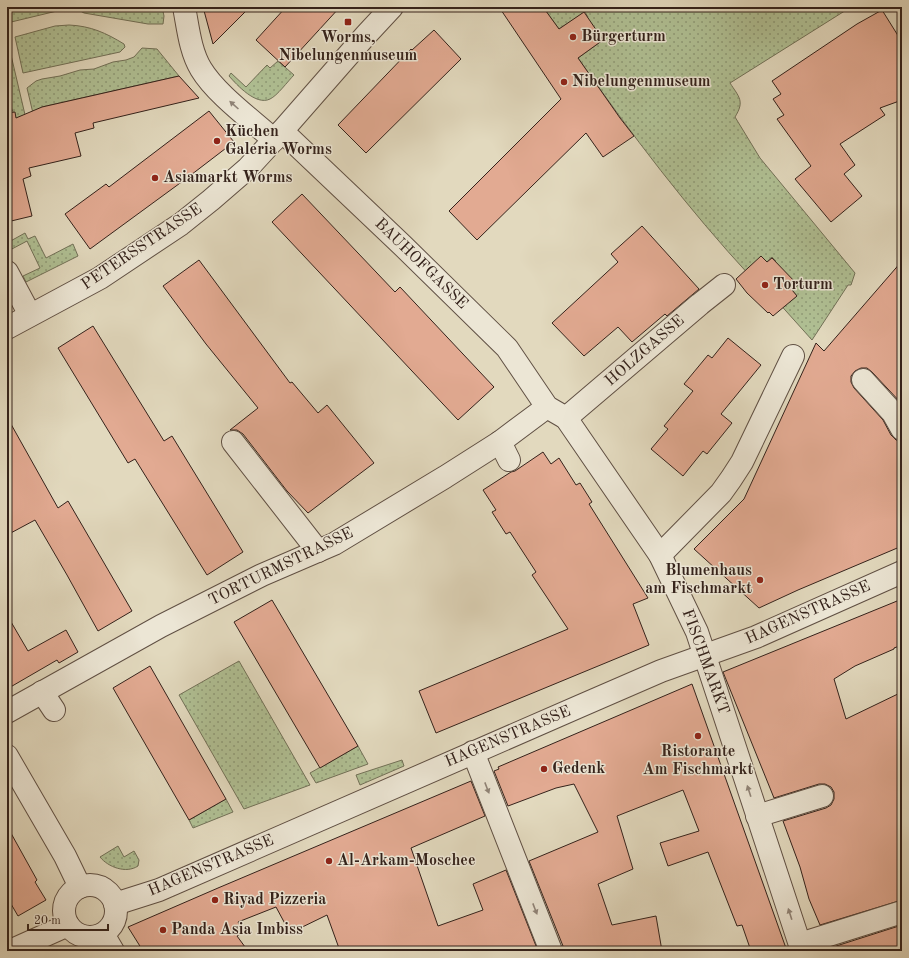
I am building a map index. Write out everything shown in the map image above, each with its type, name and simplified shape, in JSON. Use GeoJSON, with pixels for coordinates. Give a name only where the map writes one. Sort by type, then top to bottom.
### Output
{"type":"FeatureCollection","features":[{"type":"Feature","properties":{"kind":"street","name":"BAUHOFGASSE"},"geometry":{"type":"LineString","coordinates":[[184,7],[194,54],[201,69],[217,89],[278,136],[402,245],[507,348],[547,407]]}},
{"type":"Feature","properties":{"kind":"street","name":"PETERSSTRASSE"},"geometry":{"type":"LineString","coordinates":[[7,328],[100,278],[181,224],[248,168],[392,7]]}},
{"type":"Feature","properties":{"kind":"street"},"geometry":{"type":"LineString","coordinates":[[7,272],[30,315]]}},
{"type":"Feature","properties":{"kind":"street","name":"HOLZGASSE"},"geometry":{"type":"LineString","coordinates":[[566,418],[724,285]]}},
{"type":"Feature","properties":{"kind":"street"},"geometry":{"type":"LineString","coordinates":[[660,555],[721,493],[731,479],[742,462],[793,356]]}},
{"type":"Feature","properties":{"kind":"street"},"geometry":{"type":"LineString","coordinates":[[863,380],[900,418]]}},
{"type":"Feature","properties":{"kind":"street","name":"FISCHMARKT"},"geometry":{"type":"LineString","coordinates":[[547,407],[566,418],[660,555],[697,632],[801,948]]}},
{"type":"Feature","properties":{"kind":"street","name":"TORTURMSTRASSE"},"geometry":{"type":"LineString","coordinates":[[7,712],[175,619],[262,574],[318,551],[347,536],[445,477],[505,451],[547,407]]}},
{"type":"Feature","properties":{"kind":"street"},"geometry":{"type":"LineString","coordinates":[[233,442],[318,551]]}},
{"type":"Feature","properties":{"kind":"street","name":"HAGENSTRASSE"},"geometry":{"type":"LineString","coordinates":[[116,904],[160,890],[661,671],[756,636],[902,572]]}},
{"type":"Feature","properties":{"kind":"street"},"geometry":{"type":"LineString","coordinates":[[42,692],[54,710]]}},
{"type":"Feature","properties":{"kind":"street"},"geometry":{"type":"LineString","coordinates":[[473,752],[551,951]]}},
{"type":"Feature","properties":{"kind":"street"},"geometry":{"type":"LineString","coordinates":[[7,756],[65,856],[80,887]]}},
{"type":"Feature","properties":{"kind":"street"},"geometry":{"type":"LineString","coordinates":[[757,816],[822,796]]}},
{"type":"Feature","properties":{"kind":"street"},"geometry":{"type":"LineString","coordinates":[[87,885],[99,886],[109,892],[116,904],[115,920],[108,943],[76,934],[68,925],[64,914],[65,902],[71,892],[87,885]]}},
{"type":"Feature","properties":{"kind":"street"},"geometry":{"type":"LineString","coordinates":[[801,948],[902,912]]}},
{"type":"Feature","properties":{"kind":"street"},"geometry":{"type":"LineString","coordinates":[[10,951],[68,925]]}},
{"type":"Feature","properties":{"kind":"green space"},"geometry":{"type":"Polygon","coordinates":[[[18,7],[62,7],[57,11],[7,23],[7,14],[18,7]]]}},
{"type":"Feature","properties":{"kind":"green space"},"geometry":{"type":"Polygon","coordinates":[[[73,7],[162,7],[164,16],[163,24],[148,24],[84,13],[73,7]]]}},
{"type":"Feature","properties":{"kind":"green space"},"geometry":{"type":"Polygon","coordinates":[[[543,7],[851,7],[730,83],[740,99],[740,107],[735,117],[760,158],[855,273],[851,285],[848,285],[812,340],[777,301],[793,299],[797,296],[792,290],[798,284],[794,280],[788,286],[770,267],[776,261],[772,257],[751,277],[683,198],[619,115],[578,58],[603,40],[582,21],[588,17],[585,12],[559,29],[543,7]]]}},
{"type":"Feature","properties":{"kind":"green space"},"geometry":{"type":"Polygon","coordinates":[[[69,25],[98,31],[124,44],[125,47],[120,52],[23,73],[15,37],[55,26],[69,25]]]}},
{"type":"Feature","properties":{"kind":"green space"},"geometry":{"type":"Polygon","coordinates":[[[7,48],[11,55],[37,166],[7,98],[7,48]]]}},
{"type":"Feature","properties":{"kind":"green space"},"geometry":{"type":"Polygon","coordinates":[[[142,48],[157,49],[179,76],[42,107],[45,164],[27,88],[36,81],[42,79],[60,76],[80,70],[94,69],[113,62],[126,60],[134,57],[142,48]]]}},
{"type":"Feature","properties":{"kind":"green space"},"geometry":{"type":"Polygon","coordinates":[[[278,61],[294,75],[279,92],[270,99],[259,100],[247,94],[229,76],[231,73],[246,87],[267,65],[270,68],[278,61]]]}},
{"type":"Feature","properties":{"kind":"green space"},"geometry":{"type":"Polygon","coordinates":[[[25,233],[28,239],[35,236],[46,258],[73,244],[78,256],[26,282],[23,276],[40,268],[27,241],[10,250],[7,243],[25,233]]]}},
{"type":"Feature","properties":{"kind":"green space"},"geometry":{"type":"Polygon","coordinates":[[[239,661],[310,785],[244,809],[179,695],[239,661]]]}},
{"type":"Feature","properties":{"kind":"green space"},"geometry":{"type":"Polygon","coordinates":[[[358,746],[368,764],[316,783],[310,773],[358,746]]]}},
{"type":"Feature","properties":{"kind":"green space"},"geometry":{"type":"Polygon","coordinates":[[[402,760],[404,766],[360,785],[356,775],[402,760]]]}},
{"type":"Feature","properties":{"kind":"green space"},"geometry":{"type":"Polygon","coordinates":[[[226,799],[233,812],[193,828],[189,820],[226,799]]]}},
{"type":"Feature","properties":{"kind":"green space"},"geometry":{"type":"Polygon","coordinates":[[[118,846],[124,857],[134,851],[139,860],[138,866],[123,869],[112,866],[103,861],[100,857],[118,846]]]}},
{"type":"Feature","properties":{"kind":"building"},"geometry":{"type":"Polygon","coordinates":[[[203,7],[250,7],[213,44],[203,7]]]}},
{"type":"Feature","properties":{"kind":"building"},"geometry":{"type":"Polygon","coordinates":[[[286,7],[340,7],[285,67],[256,40],[286,7]]]}},
{"type":"Feature","properties":{"kind":"building"},"geometry":{"type":"Polygon","coordinates":[[[499,7],[543,7],[559,29],[584,12],[603,40],[578,58],[634,136],[603,157],[586,133],[477,240],[449,211],[561,99],[499,7]]]}},
{"type":"Feature","properties":{"kind":"building"},"geometry":{"type":"Polygon","coordinates":[[[882,10],[902,42],[902,100],[880,108],[885,115],[840,144],[855,165],[844,174],[862,196],[831,222],[795,179],[811,166],[777,119],[784,115],[773,99],[781,94],[772,81],[857,24],[882,10]]]}},
{"type":"Feature","properties":{"kind":"building"},"geometry":{"type":"Polygon","coordinates":[[[434,30],[461,59],[366,153],[338,125],[411,49],[412,50],[434,30]]]}},
{"type":"Feature","properties":{"kind":"building"},"geometry":{"type":"Polygon","coordinates":[[[179,76],[199,98],[93,123],[94,128],[75,133],[81,156],[29,168],[31,176],[23,179],[32,216],[7,222],[7,113],[15,112],[16,118],[42,107],[179,76]]]}},
{"type":"Feature","properties":{"kind":"building"},"geometry":{"type":"Polygon","coordinates":[[[209,111],[234,142],[90,249],[65,214],[106,184],[109,187],[209,111]]]}},
{"type":"Feature","properties":{"kind":"building"},"geometry":{"type":"Polygon","coordinates":[[[302,194],[395,292],[400,287],[494,387],[458,420],[272,222],[302,194]]]}},
{"type":"Feature","properties":{"kind":"building"},"geometry":{"type":"Polygon","coordinates":[[[642,226],[699,289],[667,316],[665,314],[632,342],[618,327],[584,356],[552,323],[618,262],[611,254],[642,226]]]}},
{"type":"Feature","properties":{"kind":"building","name":"Torturm"},"geometry":{"type":"Polygon","coordinates":[[[761,256],[767,262],[772,258],[798,285],[792,290],[797,296],[773,316],[747,293],[736,279],[761,256]]]}},
{"type":"Feature","properties":{"kind":"building"},"geometry":{"type":"Polygon","coordinates":[[[199,260],[290,383],[292,382],[318,413],[327,405],[374,463],[308,513],[287,491],[243,434],[237,430],[230,430],[258,408],[206,344],[163,286],[199,260]]]}},
{"type":"Feature","properties":{"kind":"building"},"geometry":{"type":"Polygon","coordinates":[[[902,261],[902,404],[867,368],[861,368],[855,371],[851,376],[851,382],[854,388],[883,420],[891,435],[896,440],[902,441],[902,546],[759,608],[694,549],[744,499],[816,343],[824,351],[902,261]]]}},
{"type":"Feature","properties":{"kind":"building"},"geometry":{"type":"Polygon","coordinates":[[[93,326],[164,441],[172,436],[243,552],[207,575],[135,459],[128,463],[58,348],[93,326]]]}},
{"type":"Feature","properties":{"kind":"building"},"geometry":{"type":"Polygon","coordinates":[[[728,338],[761,365],[721,414],[732,423],[707,454],[703,451],[683,476],[651,449],[668,429],[664,426],[693,391],[684,384],[708,355],[712,358],[728,338]]]}},
{"type":"Feature","properties":{"kind":"building"},"geometry":{"type":"Polygon","coordinates":[[[7,417],[58,508],[68,501],[132,611],[98,631],[35,520],[7,535],[7,417]]]}},
{"type":"Feature","properties":{"kind":"building"},"geometry":{"type":"Polygon","coordinates":[[[543,452],[551,464],[559,458],[576,485],[580,483],[592,502],[589,504],[648,598],[633,604],[649,645],[436,733],[419,691],[568,629],[532,575],[536,572],[510,532],[506,534],[492,512],[496,510],[483,490],[543,452]]]}},
{"type":"Feature","properties":{"kind":"building"},"geometry":{"type":"Polygon","coordinates":[[[902,599],[902,645],[855,666],[834,679],[846,719],[902,692],[902,900],[820,925],[809,899],[800,867],[783,821],[826,808],[831,805],[834,799],[834,792],[831,787],[825,784],[819,784],[774,798],[723,672],[902,599]]]}},
{"type":"Feature","properties":{"kind":"building"},"geometry":{"type":"Polygon","coordinates":[[[272,600],[358,746],[320,768],[234,622],[272,600]]]}},
{"type":"Feature","properties":{"kind":"building"},"geometry":{"type":"Polygon","coordinates":[[[7,615],[28,651],[66,630],[78,652],[59,663],[57,660],[7,689],[7,615]]]}},
{"type":"Feature","properties":{"kind":"building"},"geometry":{"type":"Polygon","coordinates":[[[150,666],[226,799],[189,820],[113,688],[150,666]]]}},
{"type":"Feature","properties":{"kind":"building"},"geometry":{"type":"Polygon","coordinates":[[[692,684],[787,951],[751,951],[742,925],[737,926],[708,852],[668,866],[660,843],[699,831],[683,790],[617,816],[633,869],[598,884],[612,925],[656,916],[662,951],[563,951],[563,946],[529,861],[598,832],[574,784],[556,788],[508,806],[494,771],[499,769],[498,767],[692,684]]]}},
{"type":"Feature","properties":{"kind":"building"},"geometry":{"type":"Polygon","coordinates":[[[471,781],[485,816],[411,848],[438,926],[483,910],[473,884],[506,870],[538,951],[340,951],[327,915],[290,933],[276,907],[238,922],[244,932],[237,936],[248,951],[143,951],[128,927],[218,888],[471,781]]]}},
{"type":"Feature","properties":{"kind":"building"},"geometry":{"type":"Polygon","coordinates":[[[7,826],[37,880],[35,882],[46,900],[18,916],[7,897],[7,826]]]}},
{"type":"Feature","properties":{"kind":"building"},"geometry":{"type":"Polygon","coordinates":[[[902,925],[902,951],[832,951],[830,948],[902,925]]]}},
{"type":"Feature","properties":{"kind":"place","name":"Worms, Nibelungenmuseum"},"geometry":{"type":"Point","coordinates":[348,22]}},
{"type":"Feature","properties":{"kind":"place","name":"Bürgerturm"},"geometry":{"type":"Point","coordinates":[573,37]}},
{"type":"Feature","properties":{"kind":"place","name":"Nibelungenmuseum"},"geometry":{"type":"Point","coordinates":[564,82]}},
{"type":"Feature","properties":{"kind":"place","name":"Küchen Galeria Worms"},"geometry":{"type":"Point","coordinates":[217,141]}},
{"type":"Feature","properties":{"kind":"place","name":"Asiamarkt Worms"},"geometry":{"type":"Point","coordinates":[155,178]}},
{"type":"Feature","properties":{"kind":"place","name":"Torturm"},"geometry":{"type":"Point","coordinates":[765,285]}},
{"type":"Feature","properties":{"kind":"place","name":"Blumenhaus am Fischmarkt"},"geometry":{"type":"Point","coordinates":[760,580]}},
{"type":"Feature","properties":{"kind":"place","name":"Ristorante Am Fischmarkt"},"geometry":{"type":"Point","coordinates":[698,736]}},
{"type":"Feature","properties":{"kind":"place","name":"Gedenk"},"geometry":{"type":"Point","coordinates":[544,769]}},
{"type":"Feature","properties":{"kind":"place","name":"Al-Arkam-Moschee"},"geometry":{"type":"Point","coordinates":[329,861]}},
{"type":"Feature","properties":{"kind":"place","name":"Riyad Pizzeria"},"geometry":{"type":"Point","coordinates":[215,900]}},
{"type":"Feature","properties":{"kind":"place","name":"Panda Asia Imbiss"},"geometry":{"type":"Point","coordinates":[163,930]}}]}
